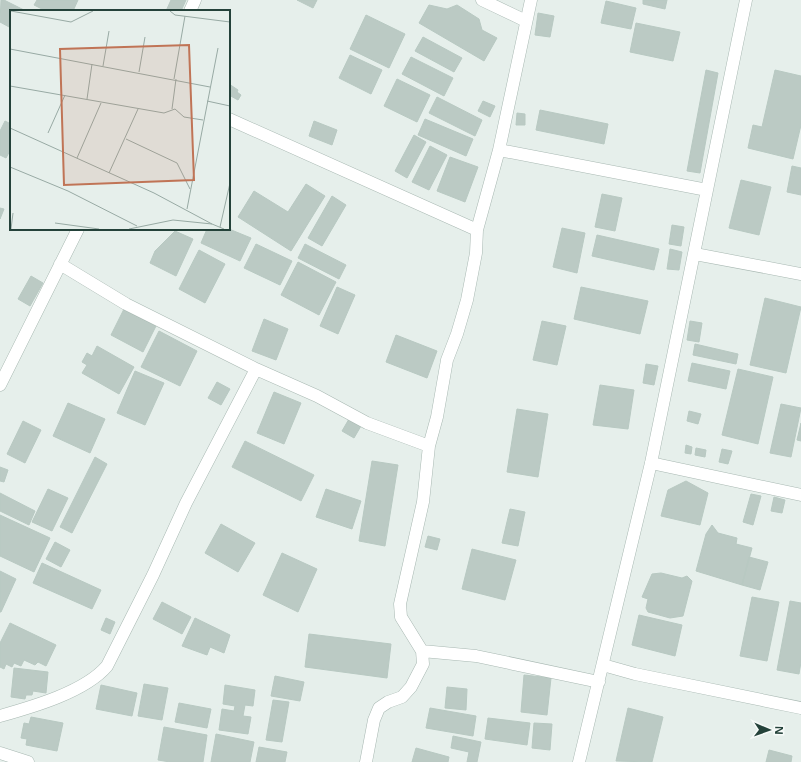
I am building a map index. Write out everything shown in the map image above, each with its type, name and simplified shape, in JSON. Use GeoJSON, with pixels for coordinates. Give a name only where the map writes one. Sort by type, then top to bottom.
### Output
{"type":"FeatureCollection","features":[{"type":"Feature","properties":{"kind":"street"},"geometry":{"type":"LineString","coordinates":[[190,10],[195,0]]}},
{"type":"Feature","properties":{"kind":"street"},"geometry":{"type":"LineString","coordinates":[[482,0],[526,21]]}},
{"type":"Feature","properties":{"kind":"street"},"geometry":{"type":"LineString","coordinates":[[366,762],[374,720],[379,708],[388,702],[402,697],[412,687],[423,664],[422,650],[401,617],[400,604],[422,502],[429,446],[437,417],[447,360],[457,334],[467,300],[476,253],[477,230],[499,150],[531,0]]}},
{"type":"Feature","properties":{"kind":"street"},"geometry":{"type":"LineString","coordinates":[[580,762],[651,463],[746,0]]}},
{"type":"Feature","properties":{"kind":"street"},"geometry":{"type":"LineString","coordinates":[[230,119],[477,230]]}},
{"type":"Feature","properties":{"kind":"street"},"geometry":{"type":"LineString","coordinates":[[499,150],[708,190]]}},
{"type":"Feature","properties":{"kind":"street"},"geometry":{"type":"LineString","coordinates":[[0,385],[77,230]]}},
{"type":"Feature","properties":{"kind":"street"},"geometry":{"type":"LineString","coordinates":[[695,254],[801,274]]}},
{"type":"Feature","properties":{"kind":"street"},"geometry":{"type":"LineString","coordinates":[[60,264],[126,304],[256,369],[317,396],[367,423],[429,446]]}},
{"type":"Feature","properties":{"kind":"street"},"geometry":{"type":"LineString","coordinates":[[0,716],[46,702],[98,676],[107,666],[153,574],[186,503],[256,369]]}},
{"type":"Feature","properties":{"kind":"street"},"geometry":{"type":"LineString","coordinates":[[651,463],[801,495]]}},
{"type":"Feature","properties":{"kind":"street"},"geometry":{"type":"LineString","coordinates":[[422,650],[476,656],[599,682]]}},
{"type":"Feature","properties":{"kind":"street"},"geometry":{"type":"LineString","coordinates":[[603,665],[650,677],[801,708]]}},
{"type":"Feature","properties":{"kind":"street"},"geometry":{"type":"LineString","coordinates":[[0,753],[28,762]]}},
{"type":"Feature","properties":{"kind":"building"},"geometry":{"type":"Polygon","coordinates":[[[1,0],[24,10],[10,10],[10,27],[0,22],[1,0]]]}},
{"type":"Feature","properties":{"kind":"building"},"geometry":{"type":"Polygon","coordinates":[[[37,0],[78,0],[73,10],[44,10],[34,5],[37,0]]]}},
{"type":"Feature","properties":{"kind":"building"},"geometry":{"type":"Polygon","coordinates":[[[171,0],[186,0],[181,10],[166,10],[171,0]]]}},
{"type":"Feature","properties":{"kind":"building"},"geometry":{"type":"Polygon","coordinates":[[[297,0],[317,0],[313,8],[297,0]]]}},
{"type":"Feature","properties":{"kind":"building"},"geometry":{"type":"Polygon","coordinates":[[[643,0],[667,0],[665,9],[643,4],[643,0]]]}},
{"type":"Feature","properties":{"kind":"building"},"geometry":{"type":"Polygon","coordinates":[[[606,1],[636,8],[631,29],[601,23],[606,1]]]}},
{"type":"Feature","properties":{"kind":"building"},"geometry":{"type":"Polygon","coordinates":[[[429,5],[447,9],[457,5],[479,19],[482,30],[497,38],[484,61],[419,23],[429,5]]]}},
{"type":"Feature","properties":{"kind":"building"},"geometry":{"type":"Polygon","coordinates":[[[538,13],[554,16],[550,37],[535,35],[538,13]]]}},
{"type":"Feature","properties":{"kind":"building"},"geometry":{"type":"Polygon","coordinates":[[[366,15],[405,34],[389,68],[350,49],[366,15]]]}},
{"type":"Feature","properties":{"kind":"building"},"geometry":{"type":"Polygon","coordinates":[[[636,23],[680,32],[673,61],[630,52],[636,23]]]}},
{"type":"Feature","properties":{"kind":"building"},"geometry":{"type":"Polygon","coordinates":[[[423,37],[462,58],[454,72],[415,51],[423,37]]]}},
{"type":"Feature","properties":{"kind":"building"},"geometry":{"type":"Polygon","coordinates":[[[350,55],[382,70],[371,94],[339,78],[350,55]]]}},
{"type":"Feature","properties":{"kind":"building"},"geometry":{"type":"Polygon","coordinates":[[[411,57],[453,78],[444,96],[402,74],[411,57]]]}},
{"type":"Feature","properties":{"kind":"building"},"geometry":{"type":"Polygon","coordinates":[[[706,70],[718,73],[700,173],[687,171],[706,70]]]}},
{"type":"Feature","properties":{"kind":"building"},"geometry":{"type":"Polygon","coordinates":[[[775,70],[801,76],[801,125],[793,159],[748,148],[753,125],[762,127],[775,70]]]}},
{"type":"Feature","properties":{"kind":"building"},"geometry":{"type":"Polygon","coordinates":[[[397,79],[430,95],[417,122],[384,106],[397,79]]]}},
{"type":"Feature","properties":{"kind":"building"},"geometry":{"type":"Polygon","coordinates":[[[230,85],[238,90],[237,92],[241,95],[238,100],[230,96],[230,85]]]}},
{"type":"Feature","properties":{"kind":"building"},"geometry":{"type":"Polygon","coordinates":[[[437,97],[482,120],[475,136],[429,113],[437,97]]]}},
{"type":"Feature","properties":{"kind":"building"},"geometry":{"type":"Polygon","coordinates":[[[483,101],[495,106],[490,117],[478,111],[483,101]]]}},
{"type":"Feature","properties":{"kind":"building"},"geometry":{"type":"Polygon","coordinates":[[[540,110],[608,124],[604,144],[536,130],[540,110]]]}},
{"type":"Feature","properties":{"kind":"building"},"geometry":{"type":"Polygon","coordinates":[[[517,113],[525,114],[525,125],[516,125],[517,113]]]}},
{"type":"Feature","properties":{"kind":"building"},"geometry":{"type":"Polygon","coordinates":[[[425,119],[473,139],[466,156],[418,135],[425,119]]]}},
{"type":"Feature","properties":{"kind":"building"},"geometry":{"type":"Polygon","coordinates":[[[5,121],[10,124],[10,151],[6,158],[0,155],[0,131],[5,121]]]}},
{"type":"Feature","properties":{"kind":"building"},"geometry":{"type":"Polygon","coordinates":[[[314,121],[337,130],[332,145],[309,136],[314,121]]]}},
{"type":"Feature","properties":{"kind":"building"},"geometry":{"type":"Polygon","coordinates":[[[414,135],[426,142],[407,178],[395,171],[414,135]]]}},
{"type":"Feature","properties":{"kind":"building"},"geometry":{"type":"Polygon","coordinates":[[[430,146],[447,155],[429,190],[412,182],[430,146]]]}},
{"type":"Feature","properties":{"kind":"building"},"geometry":{"type":"Polygon","coordinates":[[[450,157],[478,167],[465,202],[437,191],[450,157]]]}},
{"type":"Feature","properties":{"kind":"building"},"geometry":{"type":"Polygon","coordinates":[[[792,166],[801,168],[801,195],[787,192],[792,166]]]}},
{"type":"Feature","properties":{"kind":"building"},"geometry":{"type":"Polygon","coordinates":[[[741,180],[771,187],[759,235],[729,228],[741,180]]]}},
{"type":"Feature","properties":{"kind":"building"},"geometry":{"type":"Polygon","coordinates":[[[306,184],[325,196],[291,251],[238,217],[254,191],[288,212],[306,184]]]}},
{"type":"Feature","properties":{"kind":"building"},"geometry":{"type":"Polygon","coordinates":[[[602,194],[622,198],[615,231],[595,227],[602,194]]]}},
{"type":"Feature","properties":{"kind":"building"},"geometry":{"type":"Polygon","coordinates":[[[332,196],[346,205],[322,246],[308,238],[332,196]]]}},
{"type":"Feature","properties":{"kind":"building"},"geometry":{"type":"Polygon","coordinates":[[[0,208],[4,209],[0,219],[0,208]]]}},
{"type":"Feature","properties":{"kind":"building"},"geometry":{"type":"Polygon","coordinates":[[[672,225],[684,227],[681,246],[669,244],[672,225]]]}},
{"type":"Feature","properties":{"kind":"building"},"geometry":{"type":"Polygon","coordinates":[[[562,228],[585,233],[577,273],[553,267],[562,228]]]}},
{"type":"Feature","properties":{"kind":"building"},"geometry":{"type":"Polygon","coordinates":[[[230,229],[251,238],[240,261],[201,243],[207,230],[230,229]]]}},
{"type":"Feature","properties":{"kind":"building"},"geometry":{"type":"Polygon","coordinates":[[[175,231],[193,239],[176,276],[150,263],[155,251],[175,231]]]}},
{"type":"Feature","properties":{"kind":"building"},"geometry":{"type":"Polygon","coordinates":[[[597,235],[659,249],[654,270],[592,256],[597,235]]]}},
{"type":"Feature","properties":{"kind":"building"},"geometry":{"type":"Polygon","coordinates":[[[256,244],[292,261],[280,285],[244,268],[256,244]]]}},
{"type":"Feature","properties":{"kind":"building"},"geometry":{"type":"Polygon","coordinates":[[[305,244],[346,265],[339,279],[298,258],[305,244]]]}},
{"type":"Feature","properties":{"kind":"building"},"geometry":{"type":"Polygon","coordinates":[[[670,249],[682,252],[679,270],[667,269],[670,249]]]}},
{"type":"Feature","properties":{"kind":"building"},"geometry":{"type":"Polygon","coordinates":[[[199,250],[225,264],[205,303],[179,289],[199,250]]]}},
{"type":"Feature","properties":{"kind":"building"},"geometry":{"type":"Polygon","coordinates":[[[298,262],[336,282],[319,315],[281,295],[298,262]]]}},
{"type":"Feature","properties":{"kind":"building"},"geometry":{"type":"Polygon","coordinates":[[[31,276],[43,283],[30,306],[18,299],[31,276]]]}},
{"type":"Feature","properties":{"kind":"building"},"geometry":{"type":"Polygon","coordinates":[[[337,287],[355,295],[338,334],[320,326],[337,287]]]}},
{"type":"Feature","properties":{"kind":"building"},"geometry":{"type":"Polygon","coordinates":[[[581,287],[648,301],[640,334],[574,319],[581,287]]]}},
{"type":"Feature","properties":{"kind":"building"},"geometry":{"type":"Polygon","coordinates":[[[765,298],[801,307],[786,373],[750,365],[765,298]]]}},
{"type":"Feature","properties":{"kind":"building"},"geometry":{"type":"Polygon","coordinates":[[[124,309],[156,326],[143,352],[111,335],[124,309]]]}},
{"type":"Feature","properties":{"kind":"building"},"geometry":{"type":"Polygon","coordinates":[[[264,319],[288,329],[276,360],[252,351],[264,319]]]}},
{"type":"Feature","properties":{"kind":"building"},"geometry":{"type":"Polygon","coordinates":[[[542,321],[566,326],[557,365],[533,360],[542,321]]]}},
{"type":"Feature","properties":{"kind":"building"},"geometry":{"type":"Polygon","coordinates":[[[690,321],[702,323],[699,342],[687,340],[690,321]]]}},
{"type":"Feature","properties":{"kind":"building"},"geometry":{"type":"Polygon","coordinates":[[[159,331],[197,351],[180,386],[141,367],[159,331]]]}},
{"type":"Feature","properties":{"kind":"building"},"geometry":{"type":"Polygon","coordinates":[[[396,335],[437,351],[427,378],[386,362],[396,335]]]}},
{"type":"Feature","properties":{"kind":"building"},"geometry":{"type":"Polygon","coordinates":[[[695,344],[738,354],[736,364],[693,355],[695,344]]]}},
{"type":"Feature","properties":{"kind":"building"},"geometry":{"type":"Polygon","coordinates":[[[97,346],[134,367],[119,394],[82,373],[87,365],[82,362],[87,353],[92,356],[97,346]]]}},
{"type":"Feature","properties":{"kind":"building"},"geometry":{"type":"Polygon","coordinates":[[[692,363],[730,371],[726,389],[688,381],[692,363]]]}},
{"type":"Feature","properties":{"kind":"building"},"geometry":{"type":"Polygon","coordinates":[[[646,364],[658,366],[654,385],[643,383],[646,364]]]}},
{"type":"Feature","properties":{"kind":"building"},"geometry":{"type":"Polygon","coordinates":[[[738,369],[773,377],[758,444],[722,435],[738,369]]]}},
{"type":"Feature","properties":{"kind":"building"},"geometry":{"type":"Polygon","coordinates":[[[135,371],[164,383],[145,425],[117,413],[135,371]]]}},
{"type":"Feature","properties":{"kind":"building"},"geometry":{"type":"Polygon","coordinates":[[[217,382],[230,389],[221,405],[208,398],[217,382]]]}},
{"type":"Feature","properties":{"kind":"building"},"geometry":{"type":"Polygon","coordinates":[[[600,385],[634,390],[628,429],[593,425],[600,385]]]}},
{"type":"Feature","properties":{"kind":"building"},"geometry":{"type":"Polygon","coordinates":[[[274,392],[301,403],[284,444],[257,433],[274,392]]]}},
{"type":"Feature","properties":{"kind":"building"},"geometry":{"type":"Polygon","coordinates":[[[68,403],[105,419],[90,453],[53,436],[68,403]]]}},
{"type":"Feature","properties":{"kind":"building"},"geometry":{"type":"Polygon","coordinates":[[[781,404],[801,408],[791,457],[770,453],[781,404]]]}},
{"type":"Feature","properties":{"kind":"building"},"geometry":{"type":"Polygon","coordinates":[[[517,409],[548,414],[538,477],[507,472],[517,409]]]}},
{"type":"Feature","properties":{"kind":"building"},"geometry":{"type":"Polygon","coordinates":[[[689,411],[701,414],[698,424],[687,421],[689,411]]]}},
{"type":"Feature","properties":{"kind":"building"},"geometry":{"type":"Polygon","coordinates":[[[349,419],[361,426],[354,438],[342,431],[349,419]]]}},
{"type":"Feature","properties":{"kind":"building"},"geometry":{"type":"Polygon","coordinates":[[[23,421],[41,430],[25,463],[7,454],[23,421]]]}},
{"type":"Feature","properties":{"kind":"building"},"geometry":{"type":"Polygon","coordinates":[[[801,423],[801,441],[797,440],[801,423]]]}},
{"type":"Feature","properties":{"kind":"building"},"geometry":{"type":"Polygon","coordinates":[[[245,441],[314,475],[301,501],[232,467],[245,441]]]}},
{"type":"Feature","properties":{"kind":"building"},"geometry":{"type":"Polygon","coordinates":[[[686,445],[692,447],[691,454],[685,453],[686,445]]]}},
{"type":"Feature","properties":{"kind":"building"},"geometry":{"type":"Polygon","coordinates":[[[696,448],[706,450],[705,457],[695,455],[696,448]]]}},
{"type":"Feature","properties":{"kind":"building"},"geometry":{"type":"Polygon","coordinates":[[[722,449],[732,451],[728,464],[719,462],[722,449]]]}},
{"type":"Feature","properties":{"kind":"building"},"geometry":{"type":"Polygon","coordinates":[[[95,457],[107,464],[72,533],[60,527],[95,457]]]}},
{"type":"Feature","properties":{"kind":"building"},"geometry":{"type":"Polygon","coordinates":[[[372,461],[398,465],[385,546],[359,541],[372,461]]]}},
{"type":"Feature","properties":{"kind":"building"},"geometry":{"type":"Polygon","coordinates":[[[0,467],[8,470],[4,482],[0,481],[0,467]]]}},
{"type":"Feature","properties":{"kind":"building"},"geometry":{"type":"Polygon","coordinates":[[[686,481],[708,493],[700,525],[661,516],[668,490],[686,481]]]}},
{"type":"Feature","properties":{"kind":"building"},"geometry":{"type":"Polygon","coordinates":[[[48,489],[68,498],[52,531],[32,522],[48,489]]]}},
{"type":"Feature","properties":{"kind":"building"},"geometry":{"type":"Polygon","coordinates":[[[326,489],[361,501],[352,529],[316,517],[326,489]]]}},
{"type":"Feature","properties":{"kind":"building"},"geometry":{"type":"Polygon","coordinates":[[[0,493],[35,511],[29,525],[0,511],[0,493]]]}},
{"type":"Feature","properties":{"kind":"building"},"geometry":{"type":"Polygon","coordinates":[[[751,494],[761,496],[753,525],[743,522],[751,494]]]}},
{"type":"Feature","properties":{"kind":"building"},"geometry":{"type":"Polygon","coordinates":[[[774,497],[785,500],[782,513],[771,511],[774,497]]]}},
{"type":"Feature","properties":{"kind":"building"},"geometry":{"type":"Polygon","coordinates":[[[510,509],[525,512],[518,546],[502,543],[510,509]]]}},
{"type":"Feature","properties":{"kind":"building"},"geometry":{"type":"Polygon","coordinates":[[[0,515],[50,538],[34,572],[0,556],[0,515]]]}},
{"type":"Feature","properties":{"kind":"building"},"geometry":{"type":"Polygon","coordinates":[[[221,524],[255,543],[238,572],[205,553],[221,524]]]}},
{"type":"Feature","properties":{"kind":"building"},"geometry":{"type":"Polygon","coordinates":[[[712,525],[718,533],[737,538],[736,544],[752,548],[742,585],[696,571],[706,534],[712,525]]]}},
{"type":"Feature","properties":{"kind":"building"},"geometry":{"type":"Polygon","coordinates":[[[428,536],[440,539],[437,550],[425,547],[428,536]]]}},
{"type":"Feature","properties":{"kind":"building"},"geometry":{"type":"Polygon","coordinates":[[[55,542],[70,550],[61,567],[46,559],[55,542]]]}},
{"type":"Feature","properties":{"kind":"building"},"geometry":{"type":"Polygon","coordinates":[[[472,549],[516,560],[505,600],[462,589],[472,549]]]}},
{"type":"Feature","properties":{"kind":"building"},"geometry":{"type":"Polygon","coordinates":[[[282,553],[317,569],[298,612],[263,595],[282,553]]]}},
{"type":"Feature","properties":{"kind":"building"},"geometry":{"type":"Polygon","coordinates":[[[749,557],[768,562],[760,590],[742,585],[749,557]]]}},
{"type":"Feature","properties":{"kind":"building"},"geometry":{"type":"Polygon","coordinates":[[[42,563],[101,590],[92,609],[33,583],[42,563]]]}},
{"type":"Feature","properties":{"kind":"building"},"geometry":{"type":"Polygon","coordinates":[[[0,571],[16,579],[1,612],[0,612],[0,571]]]}},
{"type":"Feature","properties":{"kind":"building"},"geometry":{"type":"Polygon","coordinates":[[[661,573],[682,578],[687,576],[692,581],[683,616],[670,618],[648,612],[646,608],[648,599],[642,597],[652,574],[661,573]]]}},
{"type":"Feature","properties":{"kind":"building"},"geometry":{"type":"Polygon","coordinates":[[[752,597],[779,602],[767,661],[740,656],[752,597]]]}},
{"type":"Feature","properties":{"kind":"building"},"geometry":{"type":"Polygon","coordinates":[[[790,601],[801,603],[801,662],[799,674],[777,670],[790,601]]]}},
{"type":"Feature","properties":{"kind":"building"},"geometry":{"type":"Polygon","coordinates":[[[162,602],[191,617],[182,634],[153,619],[162,602]]]}},
{"type":"Feature","properties":{"kind":"building"},"geometry":{"type":"Polygon","coordinates":[[[639,615],[682,625],[675,656],[632,645],[639,615]]]}},
{"type":"Feature","properties":{"kind":"building"},"geometry":{"type":"Polygon","coordinates":[[[106,618],[115,622],[110,634],[101,630],[106,618]]]}},
{"type":"Feature","properties":{"kind":"building"},"geometry":{"type":"Polygon","coordinates":[[[195,618],[230,635],[224,653],[210,647],[207,655],[182,646],[195,618]]]}},
{"type":"Feature","properties":{"kind":"building"},"geometry":{"type":"Polygon","coordinates":[[[10,623],[56,645],[46,666],[38,662],[35,665],[24,660],[21,666],[14,663],[12,667],[6,664],[4,669],[0,667],[0,643],[10,623]]]}},
{"type":"Feature","properties":{"kind":"building"},"geometry":{"type":"Polygon","coordinates":[[[309,634],[391,644],[387,678],[305,667],[309,634]]]}},
{"type":"Feature","properties":{"kind":"building"},"geometry":{"type":"Polygon","coordinates":[[[14,668],[48,672],[46,693],[33,691],[32,695],[26,695],[25,699],[11,697],[14,668]]]}},
{"type":"Feature","properties":{"kind":"building"},"geometry":{"type":"Polygon","coordinates":[[[524,675],[551,678],[547,715],[521,712],[524,675]]]}},
{"type":"Feature","properties":{"kind":"building"},"geometry":{"type":"Polygon","coordinates":[[[275,676],[304,682],[300,701],[271,696],[275,676]]]}},
{"type":"Feature","properties":{"kind":"building"},"geometry":{"type":"Polygon","coordinates":[[[144,684],[168,688],[162,720],[138,716],[144,684]]]}},
{"type":"Feature","properties":{"kind":"building"},"geometry":{"type":"Polygon","coordinates":[[[101,685],[137,693],[132,716],[96,709],[101,685]]]}},
{"type":"Feature","properties":{"kind":"building"},"geometry":{"type":"Polygon","coordinates":[[[225,685],[255,690],[253,706],[245,705],[243,716],[251,717],[248,734],[219,730],[222,709],[234,711],[235,706],[223,704],[225,685]]]}},
{"type":"Feature","properties":{"kind":"building"},"geometry":{"type":"Polygon","coordinates":[[[447,687],[467,689],[466,710],[445,708],[447,687]]]}},
{"type":"Feature","properties":{"kind":"building"},"geometry":{"type":"Polygon","coordinates":[[[273,700],[289,702],[282,742],[266,740],[273,700]]]}},
{"type":"Feature","properties":{"kind":"building"},"geometry":{"type":"Polygon","coordinates":[[[179,703],[211,709],[207,728],[175,722],[179,703]]]}},
{"type":"Feature","properties":{"kind":"building"},"geometry":{"type":"Polygon","coordinates":[[[430,708],[476,716],[473,736],[426,728],[430,708]]]}},
{"type":"Feature","properties":{"kind":"building"},"geometry":{"type":"Polygon","coordinates":[[[628,708],[663,717],[652,762],[616,761],[628,708]]]}},
{"type":"Feature","properties":{"kind":"building"},"geometry":{"type":"Polygon","coordinates":[[[31,717],[63,723],[57,751],[26,745],[27,739],[21,738],[24,723],[29,724],[31,717]]]}},
{"type":"Feature","properties":{"kind":"building"},"geometry":{"type":"Polygon","coordinates":[[[488,718],[530,723],[527,745],[485,739],[488,718]]]}},
{"type":"Feature","properties":{"kind":"building"},"geometry":{"type":"Polygon","coordinates":[[[534,723],[552,724],[550,750],[532,748],[534,723]]]}},
{"type":"Feature","properties":{"kind":"building"},"geometry":{"type":"Polygon","coordinates":[[[164,727],[207,735],[203,762],[170,762],[158,760],[164,727]]]}},
{"type":"Feature","properties":{"kind":"building"},"geometry":{"type":"Polygon","coordinates":[[[216,734],[254,742],[250,762],[211,762],[216,734]]]}},
{"type":"Feature","properties":{"kind":"building"},"geometry":{"type":"Polygon","coordinates":[[[453,736],[481,742],[477,762],[467,762],[469,752],[451,748],[453,736]]]}},
{"type":"Feature","properties":{"kind":"building"},"geometry":{"type":"Polygon","coordinates":[[[259,747],[287,752],[285,762],[256,762],[259,747]]]}},
{"type":"Feature","properties":{"kind":"building"},"geometry":{"type":"Polygon","coordinates":[[[416,748],[449,757],[448,762],[412,762],[416,748]]]}},
{"type":"Feature","properties":{"kind":"building"},"geometry":{"type":"Polygon","coordinates":[[[769,750],[792,756],[791,762],[766,762],[769,750]]]}}]}
